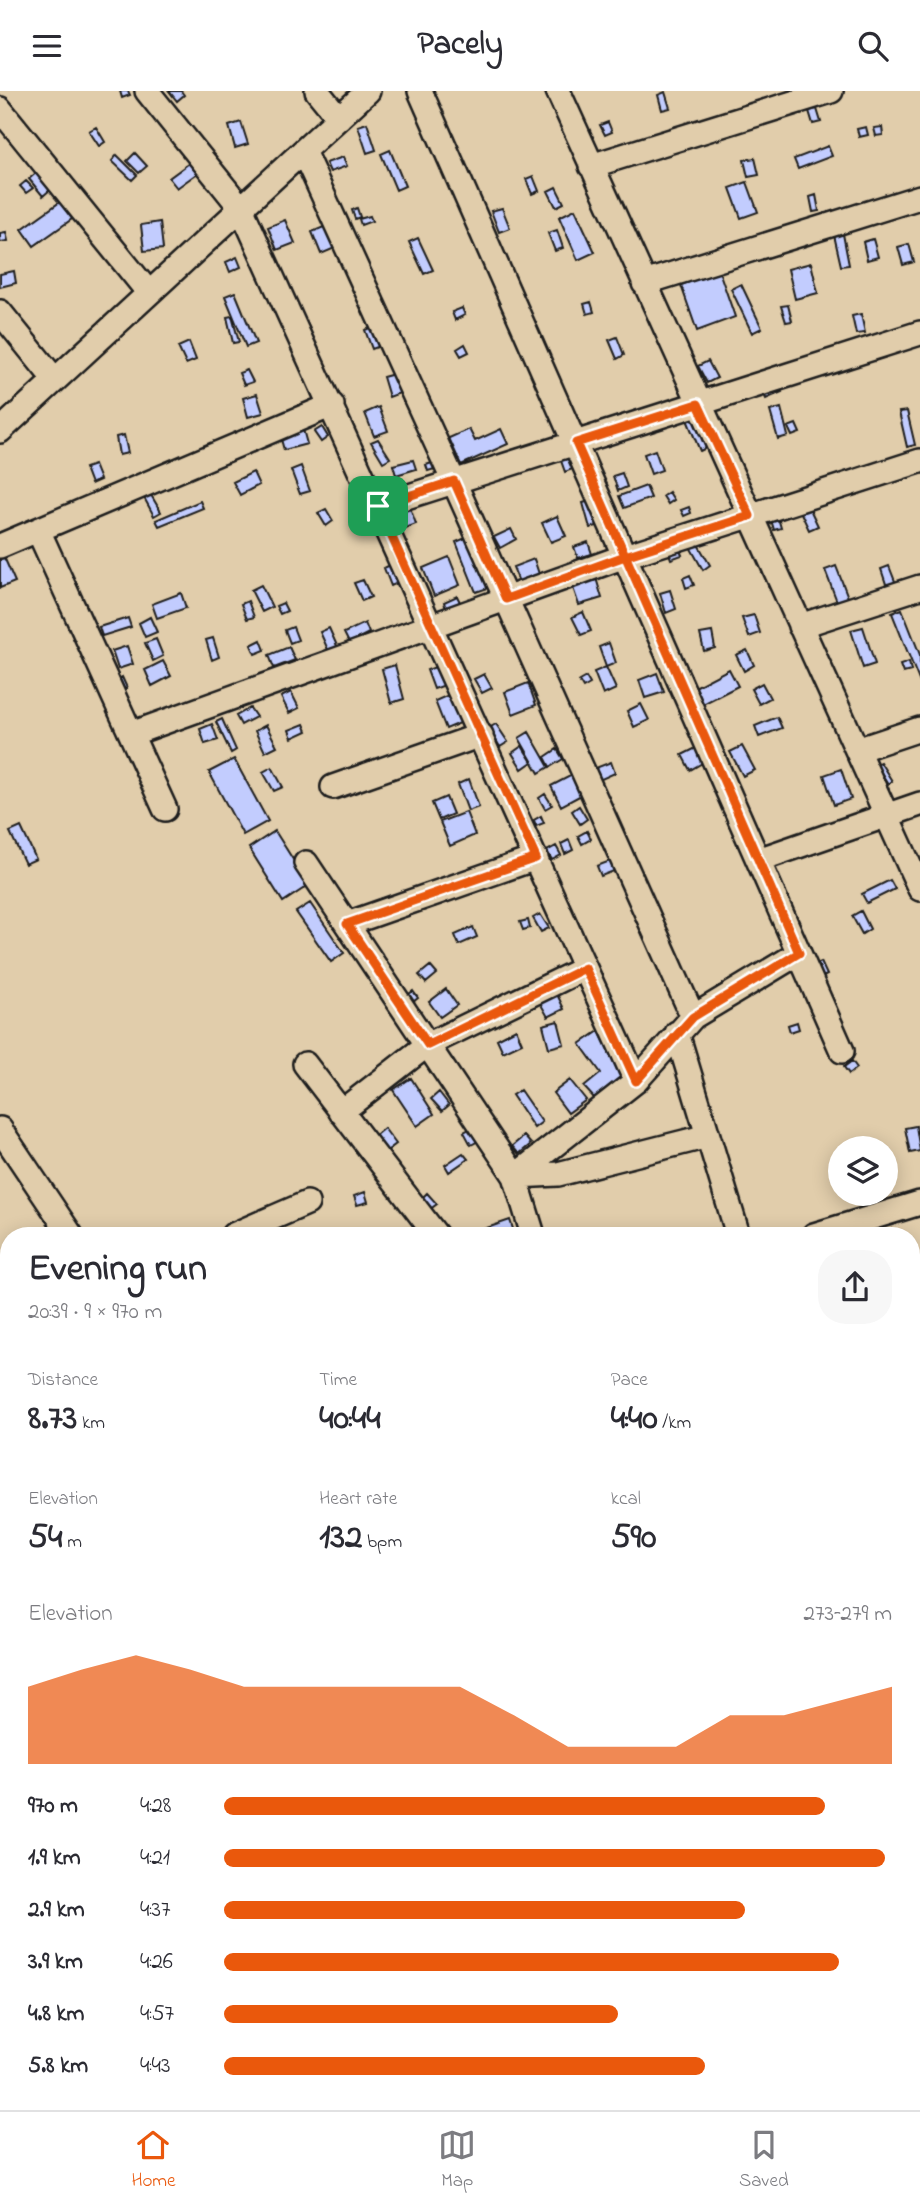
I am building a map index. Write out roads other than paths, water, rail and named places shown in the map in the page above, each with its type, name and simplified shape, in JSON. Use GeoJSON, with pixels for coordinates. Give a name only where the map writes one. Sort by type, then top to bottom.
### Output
{"type":"FeatureCollection","features":[{"type":"Feature","properties":{"kind":"street"},"geometry":{"type":"LineString","coordinates":[[147,91],[241,208],[636,1081]]}},
{"type":"Feature","properties":{"kind":"street"},"geometry":{"type":"LineString","coordinates":[[317,91],[339,118]]}},
{"type":"Feature","properties":{"kind":"street"},"geometry":{"type":"LineString","coordinates":[[0,431],[368,91]]}},
{"type":"Feature","properties":{"kind":"street"},"geometry":{"type":"LineString","coordinates":[[420,91],[842,1051]]}},
{"type":"Feature","properties":{"kind":"street"},"geometry":{"type":"LineString","coordinates":[[558,91],[920,889]]}},
{"type":"Feature","properties":{"kind":"street"},"geometry":{"type":"LineString","coordinates":[[591,166],[831,91]]}},
{"type":"Feature","properties":{"kind":"street"},"geometry":{"type":"LineString","coordinates":[[0,109],[149,293]]}},
{"type":"Feature","properties":{"kind":"street"},"geometry":{"type":"LineString","coordinates":[[303,152],[506,599],[685,1025],[708,1136],[736,1227]]}},
{"type":"Feature","properties":{"kind":"street"},"geometry":{"type":"LineString","coordinates":[[644,283],[920,197]]}},
{"type":"Feature","properties":{"kind":"street"},"geometry":{"type":"LineString","coordinates":[[0,313],[55,380]]}},
{"type":"Feature","properties":{"kind":"street"},"geometry":{"type":"LineString","coordinates":[[378,506],[920,333]]}},
{"type":"Feature","properties":{"kind":"street"},"geometry":{"type":"LineString","coordinates":[[0,546],[332,405]]}},
{"type":"Feature","properties":{"kind":"street"},"geometry":{"type":"LineString","coordinates":[[131,734],[625,556],[920,461]]}},
{"type":"Feature","properties":{"kind":"street"},"geometry":{"type":"LineString","coordinates":[[38,530],[165,809]]}},
{"type":"Feature","properties":{"kind":"street"},"geometry":{"type":"LineString","coordinates":[[800,626],[920,587]]}},
{"type":"Feature","properties":{"kind":"street"},"geometry":{"type":"LineString","coordinates":[[857,750],[920,729]]}},
{"type":"Feature","properties":{"kind":"street"},"geometry":{"type":"LineString","coordinates":[[334,787],[481,735]]}},
{"type":"Feature","properties":{"kind":"street"},"geometry":{"type":"LineString","coordinates":[[758,860],[920,804]]}},
{"type":"Feature","properties":{"kind":"street"},"geometry":{"type":"LineString","coordinates":[[347,924],[536,858]]}},
{"type":"Feature","properties":{"kind":"street"},"geometry":{"type":"LineString","coordinates":[[306,863],[515,1176],[531,1227]]}},
{"type":"Feature","properties":{"kind":"street"},"geometry":{"type":"LineString","coordinates":[[515,1176],[636,1081],[685,1025],[799,953]]}},
{"type":"Feature","properties":{"kind":"street"},"geometry":{"type":"LineString","coordinates":[[341,1112],[428,1045],[585,968]]}},
{"type":"Feature","properties":{"kind":"street"},"geometry":{"type":"LineString","coordinates":[[305,1065],[430,1227]]}},
{"type":"Feature","properties":{"kind":"street"},"geometry":{"type":"LineString","coordinates":[[0,1129],[66,1227]]}},
{"type":"Feature","properties":{"kind":"street"},"geometry":{"type":"LineString","coordinates":[[515,1176],[558,1174],[708,1136]]}},
{"type":"Feature","properties":{"kind":"street"},"geometry":{"type":"LineString","coordinates":[[252,1227],[307,1203]]}},
{"type":"Feature","properties":{"kind":"street"},"geometry":{"type":"LineString","coordinates":[[840,1227],[920,1203]]}}]}
